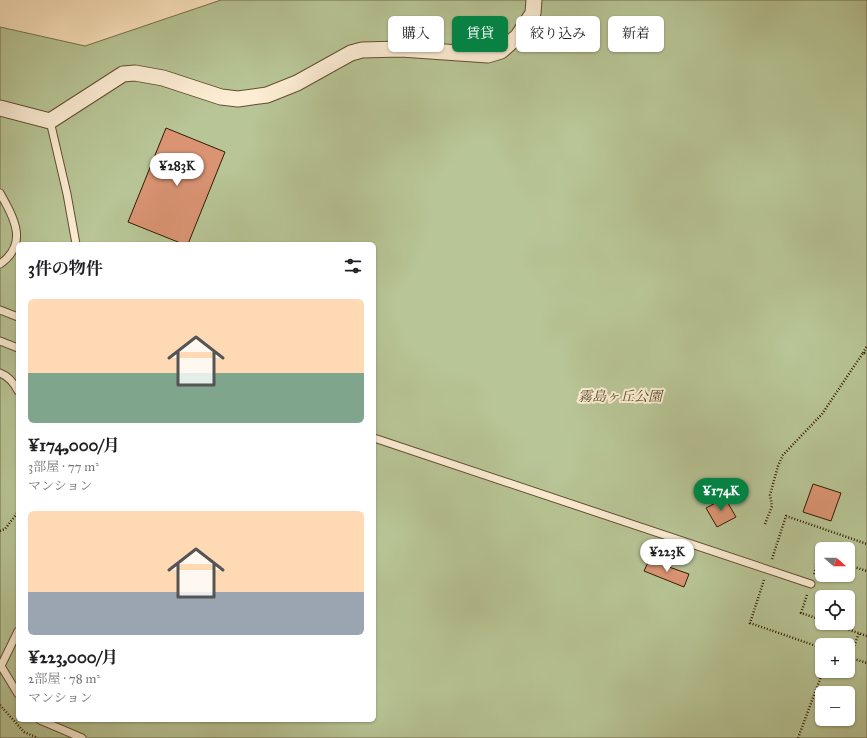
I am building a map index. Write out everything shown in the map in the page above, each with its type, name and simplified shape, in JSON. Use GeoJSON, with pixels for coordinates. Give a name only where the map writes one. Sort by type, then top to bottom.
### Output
{"type":"FeatureCollection","features":[{"type":"Feature","properties":{"kind":"street"},"geometry":{"type":"LineString","coordinates":[[0,108],[50,121],[123,74],[129,73],[163,78],[221,97],[238,99],[267,95],[297,82],[351,53],[362,50],[401,49],[488,55],[500,51],[518,36],[533,13],[534,0]]}},
{"type":"Feature","properties":{"kind":"lane"},"geometry":{"type":"LineString","coordinates":[[50,121],[67,194],[76,242]]}},
{"type":"Feature","properties":{"kind":"lane"},"geometry":{"type":"LineString","coordinates":[[0,193],[15,219],[18,238],[16,242]]}},
{"type":"Feature","properties":{"kind":"lane"},"geometry":{"type":"LineString","coordinates":[[0,264],[9,258],[16,242]]}},
{"type":"Feature","properties":{"kind":"lane"},"geometry":{"type":"LineString","coordinates":[[0,310],[16,316]]}},
{"type":"Feature","properties":{"kind":"lane"},"geometry":{"type":"LineString","coordinates":[[0,341],[16,347]]}},
{"type":"Feature","properties":{"kind":"lane"},"geometry":{"type":"LineString","coordinates":[[0,373],[5,374],[16,388]]}},
{"type":"Feature","properties":{"kind":"lane"},"geometry":{"type":"LineString","coordinates":[[376,439],[811,584]]}},
{"type":"Feature","properties":{"kind":"lane"},"geometry":{"type":"LineString","coordinates":[[16,635],[0,667],[16,691]]}},
{"type":"Feature","properties":{"kind":"lane"},"geometry":{"type":"LineString","coordinates":[[45,722],[82,738]]}},
{"type":"Feature","properties":{"kind":"path"},"geometry":{"type":"LineString","coordinates":[[765,524],[772,506],[770,495],[778,466],[783,455],[822,414],[867,346]]}},
{"type":"Feature","properties":{"kind":"path"},"geometry":{"type":"LineString","coordinates":[[0,531],[5,529],[16,515]]}},
{"type":"Feature","properties":{"kind":"path"},"geometry":{"type":"LineString","coordinates":[[855,567],[867,571]]}},
{"type":"Feature","properties":{"kind":"path"},"geometry":{"type":"LineString","coordinates":[[850,630],[867,636]]}},
{"type":"Feature","properties":{"kind":"path"},"geometry":{"type":"LineString","coordinates":[[855,643],[859,633]]}},
{"type":"Feature","properties":{"kind":"path"},"geometry":{"type":"LineString","coordinates":[[855,659],[867,663]]}},
{"type":"Feature","properties":{"kind":"path"},"geometry":{"type":"LineString","coordinates":[[798,738],[820,678]]}},
{"type":"Feature","properties":{"kind":"path"},"geometry":{"type":"LineString","coordinates":[[0,705],[24,732],[38,738]]}},
{"type":"Feature","properties":{"kind":"green space","name":"霧島ヶ丘公園"},"geometry":{"type":"Polygon","coordinates":[[[221,0],[867,0],[867,738],[0,738],[0,27],[85,46],[221,0]]]}},
{"type":"Feature","properties":{"kind":"building"},"geometry":{"type":"Polygon","coordinates":[[[166,128],[225,152],[189,242],[178,242],[128,222],[166,128]]]}},
{"type":"Feature","properties":{"kind":"building"},"geometry":{"type":"Polygon","coordinates":[[[813,484],[841,493],[831,521],[803,512],[813,484]]]}},
{"type":"Feature","properties":{"kind":"building"},"geometry":{"type":"Polygon","coordinates":[[[725,498],[736,517],[717,527],[706,508],[725,498]]]}},
{"type":"Feature","properties":{"kind":"building"},"geometry":{"type":"Polygon","coordinates":[[[649,560],[689,574],[684,587],[644,571],[649,560]]]}}]}
